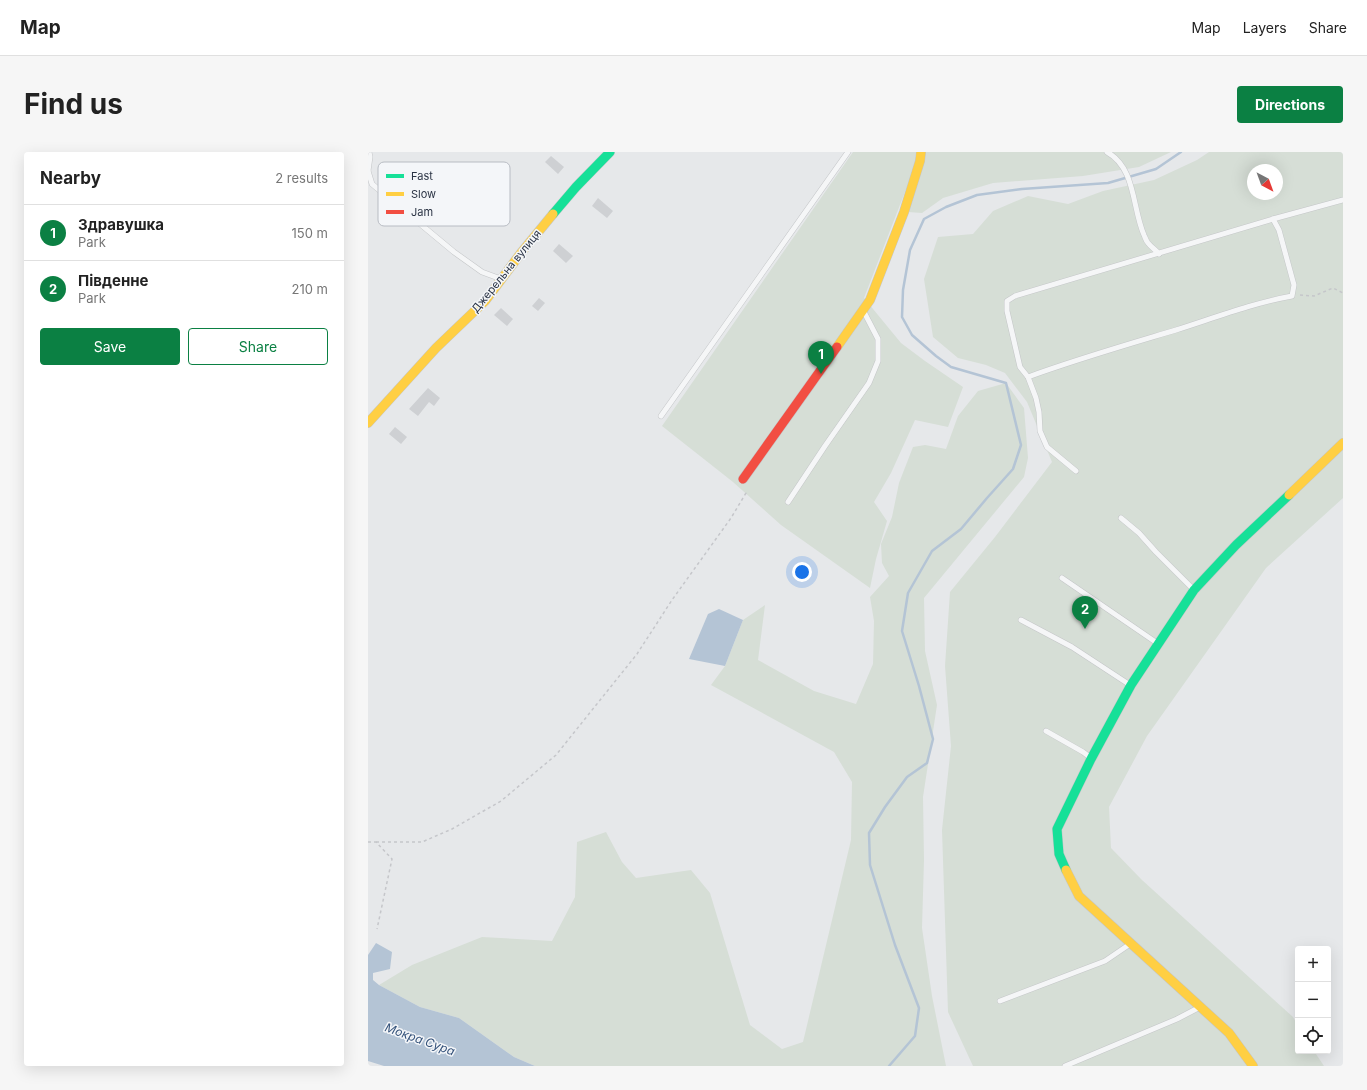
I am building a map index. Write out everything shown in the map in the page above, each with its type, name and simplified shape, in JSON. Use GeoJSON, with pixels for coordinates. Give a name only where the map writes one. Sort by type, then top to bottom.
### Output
{"type":"FeatureCollection","features":[{"type":"Feature","properties":{"kind":"street","name":"Джерельна вулиця"},"geometry":{"type":"LineString","coordinates":[[368,423],[436,348],[484,301],[521,253],[576,187],[610,152]]}},
{"type":"Feature","properties":{"kind":"street"},"geometry":{"type":"LineString","coordinates":[[743,479],[870,300],[904,212],[920,161],[921,152]]}},
{"type":"Feature","properties":{"kind":"street"},"geometry":{"type":"LineString","coordinates":[[1253,1066],[1229,1033],[1079,896],[1070,880],[1059,854],[1057,829],[1091,759],[1131,685],[1194,590],[1236,545],[1343,443]]}},
{"type":"Feature","properties":{"kind":"lane"},"geometry":{"type":"LineString","coordinates":[[369,152],[370,157],[368,171],[372,184],[378,189]]}},
{"type":"Feature","properties":{"kind":"lane"},"geometry":{"type":"LineString","coordinates":[[662,416],[848,152]]}},
{"type":"Feature","properties":{"kind":"lane"},"geometry":{"type":"LineString","coordinates":[[1107,152],[1113,155],[1124,168],[1132,189],[1141,227],[1148,243],[1159,254]]}},
{"type":"Feature","properties":{"kind":"lane"},"geometry":{"type":"LineString","coordinates":[[1076,471],[1047,447],[1040,431],[1039,412],[1036,398],[1028,376],[1020,367],[1007,312],[1008,301],[1015,296],[1343,200]]}},
{"type":"Feature","properties":{"kind":"lane"},"geometry":{"type":"LineString","coordinates":[[1028,376],[1277,298],[1292,296],[1294,285],[1279,230],[1274,219]]}},
{"type":"Feature","properties":{"kind":"lane"},"geometry":{"type":"LineString","coordinates":[[423,226],[454,252],[482,272],[502,279]]}},
{"type":"Feature","properties":{"kind":"lane"},"geometry":{"type":"LineString","coordinates":[[788,502],[869,383],[878,362],[878,339],[863,309]]}},
{"type":"Feature","properties":{"kind":"lane"},"geometry":{"type":"LineString","coordinates":[[1121,518],[1139,533],[1194,590]]}},
{"type":"Feature","properties":{"kind":"lane"},"geometry":{"type":"LineString","coordinates":[[1062,578],[1158,643]]}},
{"type":"Feature","properties":{"kind":"lane"},"geometry":{"type":"LineString","coordinates":[[1021,620],[1072,648],[1131,685]]}},
{"type":"Feature","properties":{"kind":"lane"},"geometry":{"type":"LineString","coordinates":[[1046,731],[1083,752],[1091,759]]}},
{"type":"Feature","properties":{"kind":"lane"},"geometry":{"type":"LineString","coordinates":[[1000,1001],[1105,960],[1131,944]]}},
{"type":"Feature","properties":{"kind":"lane"},"geometry":{"type":"LineString","coordinates":[[1065,1066],[1177,1019],[1201,1007]]}},
{"type":"Feature","properties":{"kind":"path"},"geometry":{"type":"LineString","coordinates":[[1292,296],[1314,296],[1334,288],[1343,293]]}},
{"type":"Feature","properties":{"kind":"path"},"geometry":{"type":"LineString","coordinates":[[368,842],[422,842],[452,829],[501,801],[556,755],[637,654],[672,600],[731,518],[746,493],[743,479]]}},
{"type":"Feature","properties":{"kind":"path"},"geometry":{"type":"LineString","coordinates":[[376,842],[392,859],[377,929]]}},
{"type":"Feature","properties":{"kind":"shaded area"},"geometry":{"type":"Polygon","coordinates":[[[853,152],[916,152],[915,166],[864,298],[901,343],[963,387],[948,427],[915,420],[891,473],[874,502],[887,521],[876,559],[870,588],[781,525],[733,482],[662,426],[853,152]]]}},
{"type":"Feature","properties":{"kind":"shaded area"},"geometry":{"type":"Polygon","coordinates":[[[925,152],[1171,152],[1139,167],[1083,176],[993,183],[943,198],[922,213],[908,212],[925,152]]]}},
{"type":"Feature","properties":{"kind":"shaded area"},"geometry":{"type":"Polygon","coordinates":[[[1209,152],[1343,152],[1343,498],[1266,568],[1147,736],[1109,807],[1111,848],[1142,880],[1293,1017],[1295,1021],[1295,1054],[1316,1054],[1324,1066],[973,1066],[948,1012],[942,830],[951,746],[945,666],[950,592],[995,537],[1052,462],[1027,402],[1005,373],[986,365],[958,358],[933,337],[924,279],[938,237],[973,234],[993,211],[1028,196],[1068,204],[1103,191],[1154,180],[1197,160],[1209,152]]]}},
{"type":"Feature","properties":{"kind":"shaded area"},"geometry":{"type":"Polygon","coordinates":[[[1006,383],[1024,408],[1028,458],[1024,477],[924,598],[925,651],[937,705],[923,797],[924,860],[922,928],[932,996],[946,1066],[535,1066],[514,1057],[459,1018],[420,1007],[379,985],[412,965],[482,937],[552,941],[575,897],[577,842],[606,832],[622,862],[636,878],[691,870],[710,893],[750,1025],[782,1049],[803,1042],[851,840],[852,782],[834,752],[711,685],[725,666],[743,620],[765,605],[758,660],[814,691],[856,704],[873,664],[874,621],[870,597],[889,576],[882,563],[881,544],[892,517],[899,483],[913,447],[925,445],[946,449],[958,416],[978,391],[1006,383]]]}},
{"type":"Feature","properties":{"kind":"water"},"geometry":{"type":"Polygon","coordinates":[[[719,609],[743,620],[725,666],[689,659],[708,614],[719,609]]]}},
{"type":"Feature","properties":{"kind":"water","name":"Мокра Сура"},"geometry":{"type":"Polygon","coordinates":[[[376,943],[392,952],[390,969],[373,973],[373,980],[379,985],[420,1007],[459,1018],[514,1057],[535,1066],[384,1066],[368,1061],[368,955],[376,943]]]}},
{"type":"Feature","properties":{"kind":"building"},"geometry":{"type":"Polygon","coordinates":[[[551,156],[564,167],[558,174],[545,162],[551,156]]]}},
{"type":"Feature","properties":{"kind":"building"},"geometry":{"type":"Polygon","coordinates":[[[598,198],[613,211],[607,218],[592,206],[598,198]]]}},
{"type":"Feature","properties":{"kind":"building"},"geometry":{"type":"Polygon","coordinates":[[[559,244],[573,256],[566,263],[553,251],[559,244]]]}},
{"type":"Feature","properties":{"kind":"building"},"geometry":{"type":"Polygon","coordinates":[[[539,298],[545,303],[538,311],[532,306],[539,298]]]}},
{"type":"Feature","properties":{"kind":"building"},"geometry":{"type":"Polygon","coordinates":[[[501,308],[513,319],[507,326],[494,315],[501,308]]]}},
{"type":"Feature","properties":{"kind":"building"},"geometry":{"type":"Polygon","coordinates":[[[428,388],[440,398],[434,406],[429,402],[418,416],[409,409],[428,388]]]}},
{"type":"Feature","properties":{"kind":"building"},"geometry":{"type":"Polygon","coordinates":[[[395,427],[407,437],[401,444],[389,434],[395,427]]]}},
{"type":"Feature","properties":{"kind":"waterway"},"geometry":{"type":"LineString","coordinates":[[889,1066],[915,1036],[919,1008],[895,945],[870,865],[869,833],[885,807],[907,777],[927,763],[933,739],[902,631],[908,593],[932,551],[961,529],[1013,469],[1021,445],[1006,383],[951,367],[912,335],[902,317],[903,290],[910,250],[924,219],[946,207],[977,195],[1022,189],[1108,183],[1156,169],[1181,152]]}},
{"type":"Feature","properties":{"kind":"traffic: fast"},"geometry":{"type":"LineString","coordinates":[[553,214],[576,187],[610,152]]}},
{"type":"Feature","properties":{"kind":"traffic: fast"},"geometry":{"type":"LineString","coordinates":[[1066,870],[1059,854],[1057,829],[1091,759],[1131,685],[1194,590],[1236,545],[1289,495]]}},
{"type":"Feature","properties":{"kind":"traffic: slow"},"geometry":{"type":"LineString","coordinates":[[837,347],[870,300],[904,212],[920,161],[921,152]]}},
{"type":"Feature","properties":{"kind":"traffic: slow"},"geometry":{"type":"LineString","coordinates":[[368,423],[436,348],[485,301],[553,214]]}},
{"type":"Feature","properties":{"kind":"traffic: slow"},"geometry":{"type":"LineString","coordinates":[[1289,495],[1343,443]]}},
{"type":"Feature","properties":{"kind":"traffic: slow"},"geometry":{"type":"LineString","coordinates":[[1066,870],[1079,896],[1229,1033],[1253,1066]]}},
{"type":"Feature","properties":{"kind":"traffic: jam"},"geometry":{"type":"LineString","coordinates":[[743,479],[837,347]]}},
{"type":"Feature","properties":{"kind":"place","name":"Здравушка"},"geometry":{"type":"Point","coordinates":[821,374]}},
{"type":"Feature","properties":{"kind":"place","name":"Південне"},"geometry":{"type":"Point","coordinates":[1085,629]}}]}
